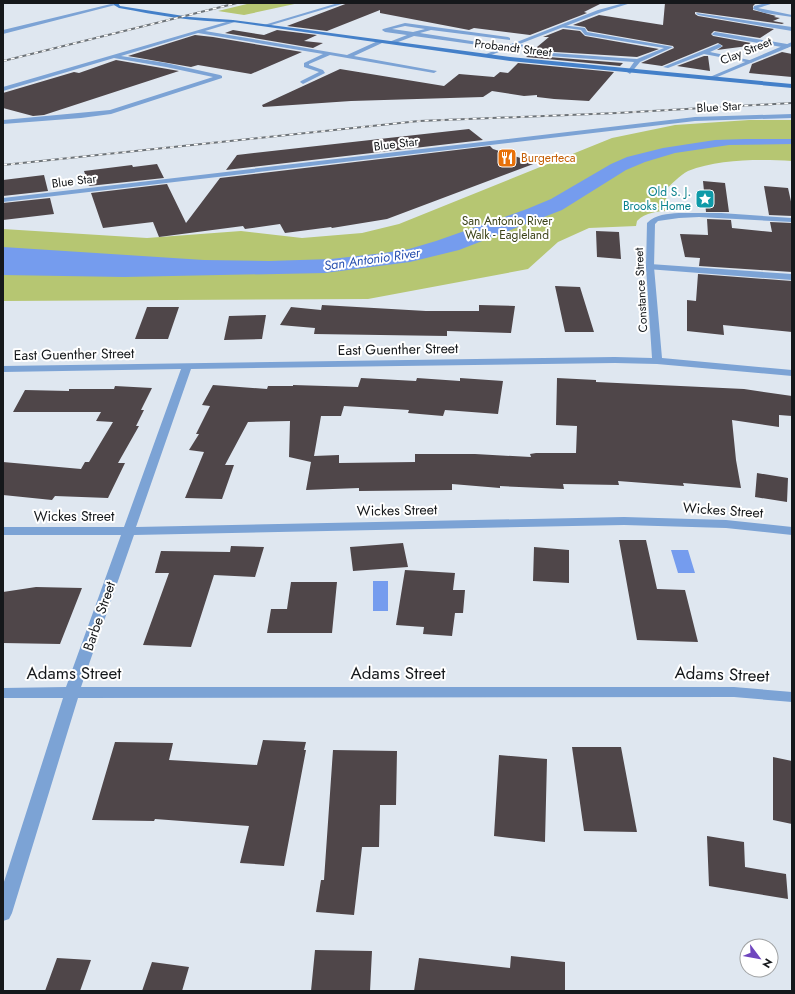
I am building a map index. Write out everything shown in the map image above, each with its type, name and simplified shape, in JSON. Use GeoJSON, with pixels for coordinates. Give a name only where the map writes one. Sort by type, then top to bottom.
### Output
{"type":"FeatureCollection","features":[{"type":"Feature","properties":{"kind":"main road","name":"Probandt Street"},"geometry":{"type":"LineString","coordinates":[[107,3],[154,7]]}},
{"type":"Feature","properties":{"kind":"main road","name":"Probandt Street"},"geometry":{"type":"LineString","coordinates":[[118,4],[119,7],[217,21],[234,21],[266,25],[391,44],[484,56],[630,72],[792,86]]}},
{"type":"Feature","properties":{"kind":"main road","name":"Probandt Street"},"geometry":{"type":"LineString","coordinates":[[197,13],[228,18],[234,21]]}},
{"type":"Feature","properties":{"kind":"street"},"geometry":{"type":"LineString","coordinates":[[266,25],[343,3]]}},
{"type":"Feature","properties":{"kind":"street"},"geometry":{"type":"LineString","coordinates":[[484,56],[600,11],[629,3]]}},
{"type":"Feature","properties":{"kind":"street"},"geometry":{"type":"LineString","coordinates":[[772,3],[756,7],[755,9],[764,12],[792,16]]}},
{"type":"Feature","properties":{"kind":"street"},"geometry":{"type":"LineString","coordinates":[[3,32],[118,4]]}},
{"type":"Feature","properties":{"kind":"street"},"geometry":{"type":"LineString","coordinates":[[698,14],[792,29]]}},
{"type":"Feature","properties":{"kind":"street"},"geometry":{"type":"LineString","coordinates":[[3,89],[234,21]]}},
{"type":"Feature","properties":{"kind":"street"},"geometry":{"type":"LineString","coordinates":[[508,39],[405,24],[384,30],[535,49],[536,53],[638,61],[670,47],[585,33],[583,30],[562,26]]}},
{"type":"Feature","properties":{"kind":"street"},"geometry":{"type":"LineString","coordinates":[[391,44],[431,28]]}},
{"type":"Feature","properties":{"kind":"street"},"geometry":{"type":"LineString","coordinates":[[196,31],[434,71]]}},
{"type":"Feature","properties":{"kind":"street"},"geometry":{"type":"LineString","coordinates":[[715,34],[790,45]]}},
{"type":"Feature","properties":{"kind":"street"},"geometry":{"type":"LineString","coordinates":[[346,57],[380,42]]}},
{"type":"Feature","properties":{"kind":"street","name":"Clay Street"},"geometry":{"type":"LineString","coordinates":[[708,79],[790,45]]}},
{"type":"Feature","properties":{"kind":"street"},"geometry":{"type":"LineString","coordinates":[[666,67],[719,46]]}},
{"type":"Feature","properties":{"kind":"street"},"geometry":{"type":"LineString","coordinates":[[704,52],[751,61]]}},
{"type":"Feature","properties":{"kind":"street"},"geometry":{"type":"LineString","coordinates":[[303,82],[322,73],[321,71],[306,66],[307,63],[328,54]]}},
{"type":"Feature","properties":{"kind":"street"},"geometry":{"type":"LineString","coordinates":[[3,122],[112,112],[220,77],[166,65],[112,56]]}},
{"type":"Feature","properties":{"kind":"street"},"geometry":{"type":"LineString","coordinates":[[571,66],[581,56]]}},
{"type":"Feature","properties":{"kind":"street"},"geometry":{"type":"LineString","coordinates":[[630,72],[638,61]]}},
{"type":"Feature","properties":{"kind":"street","name":"Blue Star"},"geometry":{"type":"LineString","coordinates":[[3,200],[695,119],[792,116]]}},
{"type":"Feature","properties":{"kind":"street"},"geometry":{"type":"LineString","coordinates":[[256,171],[262,179]]}},
{"type":"Feature","properties":{"kind":"street","name":"Constance Street"},"geometry":{"type":"LineString","coordinates":[[657,361],[650,267],[651,223],[655,219],[666,216],[739,217],[792,220]]}},
{"type":"Feature","properties":{"kind":"street"},"geometry":{"type":"LineString","coordinates":[[650,267],[792,277]]}},
{"type":"Feature","properties":{"kind":"street","name":"East Guenther Street"},"geometry":{"type":"LineString","coordinates":[[3,369],[615,360],[657,361],[792,372]]}},
{"type":"Feature","properties":{"kind":"street","name":"Barbe Street"},"geometry":{"type":"LineString","coordinates":[[3,913],[72,692],[187,366]]}},
{"type":"Feature","properties":{"kind":"street","name":"Wickes Street"},"geometry":{"type":"LineString","coordinates":[[3,532],[128,531],[624,521],[726,524],[792,531]]}},
{"type":"Feature","properties":{"kind":"street","name":"Adams Street"},"geometry":{"type":"LineString","coordinates":[[3,693],[734,692],[792,696]]}},
{"type":"Feature","properties":{"kind":"green space"},"geometry":{"type":"Polygon","coordinates":[[[251,3],[299,3],[244,15],[218,11],[251,3]]]}},
{"type":"Feature","properties":{"kind":"green space","name":"San Antonio River Walk - Eagleland"},"geometry":{"type":"Polygon","coordinates":[[[749,120],[792,120],[792,161],[753,160],[726,162],[712,164],[688,171],[664,191],[670,211],[648,214],[637,221],[636,226],[589,228],[558,242],[528,269],[368,299],[3,301],[3,229],[147,238],[241,231],[302,238],[362,233],[399,224],[612,138],[675,125],[749,120]]]}},
{"type":"Feature","properties":{"kind":"water","name":"San Antonio River"},"geometry":{"type":"Polygon","coordinates":[[[792,139],[792,144],[729,145],[675,153],[645,162],[626,170],[562,210],[459,250],[410,262],[325,273],[124,277],[3,275],[3,247],[204,260],[269,261],[331,259],[409,249],[527,209],[551,199],[611,164],[627,157],[663,148],[715,140],[792,139]]]}},
{"type":"Feature","properties":{"kind":"water"},"geometry":{"type":"Polygon","coordinates":[[[671,550],[688,550],[695,573],[678,573],[671,550]]]}},
{"type":"Feature","properties":{"kind":"water"},"geometry":{"type":"Polygon","coordinates":[[[373,581],[388,581],[388,611],[373,611],[373,581]]]}},
{"type":"Feature","properties":{"kind":"building"},"geometry":{"type":"Polygon","coordinates":[[[348,3],[602,3],[584,12],[587,13],[530,35],[474,28],[469,30],[380,13],[380,10],[327,31],[287,26],[348,3]]]}},
{"type":"Feature","properties":{"kind":"building"},"geometry":{"type":"Polygon","coordinates":[[[665,3],[755,4],[753,6],[753,10],[776,16],[774,17],[780,18],[773,21],[784,23],[782,24],[695,12],[698,16],[774,29],[760,38],[714,31],[711,34],[713,36],[751,43],[748,46],[717,50],[723,46],[718,43],[662,66],[641,63],[674,48],[673,46],[588,31],[585,27],[573,25],[599,15],[663,25],[665,3]]]}},
{"type":"Feature","properties":{"kind":"building"},"geometry":{"type":"Polygon","coordinates":[[[563,29],[580,31],[585,36],[659,49],[637,57],[539,51],[537,47],[549,37],[543,37],[563,29]]]}},
{"type":"Feature","properties":{"kind":"building"},"geometry":{"type":"Polygon","coordinates":[[[233,30],[264,35],[277,30],[317,35],[304,41],[323,43],[313,48],[225,33],[233,30]]]}},
{"type":"Feature","properties":{"kind":"building"},"geometry":{"type":"Polygon","coordinates":[[[195,35],[302,52],[251,74],[198,65],[191,67],[128,56],[195,35]]]}},
{"type":"Feature","properties":{"kind":"building"},"geometry":{"type":"Polygon","coordinates":[[[532,52],[533,55],[536,56],[623,63],[620,66],[526,57],[532,52]]]}},
{"type":"Feature","properties":{"kind":"building"},"geometry":{"type":"Polygon","coordinates":[[[782,52],[792,54],[792,77],[749,73],[752,64],[782,52]]]}},
{"type":"Feature","properties":{"kind":"building"},"geometry":{"type":"Polygon","coordinates":[[[704,56],[708,56],[710,71],[677,66],[704,56]]]}},
{"type":"Feature","properties":{"kind":"building"},"geometry":{"type":"Polygon","coordinates":[[[116,60],[179,71],[44,115],[33,116],[3,108],[3,93],[74,72],[79,73],[116,60]]]}},
{"type":"Feature","properties":{"kind":"building"},"geometry":{"type":"Polygon","coordinates":[[[518,63],[614,72],[589,101],[554,99],[537,97],[537,95],[524,96],[492,91],[483,97],[351,101],[263,107],[262,105],[340,69],[444,86],[459,74],[494,77],[500,72],[508,73],[518,63]]]}},
{"type":"Feature","properties":{"kind":"building"},"geometry":{"type":"Polygon","coordinates":[[[469,129],[483,140],[226,170],[237,155],[469,129]]]}},
{"type":"Feature","properties":{"kind":"building"},"geometry":{"type":"Polygon","coordinates":[[[490,146],[493,149],[536,163],[387,219],[332,228],[285,233],[280,224],[245,229],[243,226],[159,237],[153,222],[103,228],[91,193],[167,184],[186,223],[220,178],[490,146]]]}},
{"type":"Feature","properties":{"kind":"building"},"geometry":{"type":"Polygon","coordinates":[[[157,164],[164,178],[89,186],[84,171],[132,165],[133,167],[157,164]]]}},
{"type":"Feature","properties":{"kind":"building"},"geometry":{"type":"Polygon","coordinates":[[[44,175],[48,191],[3,196],[3,180],[44,175]]]}},
{"type":"Feature","properties":{"kind":"building"},"geometry":{"type":"Polygon","coordinates":[[[703,181],[725,183],[729,212],[706,212],[703,181]]]}},
{"type":"Feature","properties":{"kind":"building"},"geometry":{"type":"Polygon","coordinates":[[[764,186],[788,188],[792,206],[792,216],[769,215],[764,186]]]}},
{"type":"Feature","properties":{"kind":"building"},"geometry":{"type":"Polygon","coordinates":[[[50,198],[54,214],[3,220],[3,203],[50,198]]]}},
{"type":"Feature","properties":{"kind":"building"},"geometry":{"type":"Polygon","coordinates":[[[707,219],[731,220],[732,228],[772,232],[770,222],[792,223],[792,272],[699,266],[700,258],[685,257],[680,234],[708,235],[707,219]]]}},
{"type":"Feature","properties":{"kind":"building"},"geometry":{"type":"Polygon","coordinates":[[[596,231],[619,232],[621,259],[597,257],[596,231]]]}},
{"type":"Feature","properties":{"kind":"building"},"geometry":{"type":"Polygon","coordinates":[[[698,274],[792,281],[792,332],[723,325],[724,335],[687,331],[687,300],[696,301],[698,274]]]}},
{"type":"Feature","properties":{"kind":"building"},"geometry":{"type":"Polygon","coordinates":[[[555,286],[580,287],[594,332],[565,332],[555,286]]]}},
{"type":"Feature","properties":{"kind":"building"},"geometry":{"type":"Polygon","coordinates":[[[322,305],[426,311],[479,311],[479,305],[515,306],[511,333],[447,331],[447,336],[314,334],[315,328],[280,325],[291,307],[321,310],[322,305]]]}},
{"type":"Feature","properties":{"kind":"building"},"geometry":{"type":"Polygon","coordinates":[[[147,307],[179,307],[168,339],[135,339],[147,307]]]}},
{"type":"Feature","properties":{"kind":"building"},"geometry":{"type":"Polygon","coordinates":[[[266,315],[262,339],[224,340],[229,316],[266,315]]]}},
{"type":"Feature","properties":{"kind":"building"},"geometry":{"type":"Polygon","coordinates":[[[361,378],[416,381],[417,378],[460,381],[460,378],[503,381],[498,414],[445,410],[443,416],[408,413],[409,410],[344,406],[341,416],[321,416],[314,456],[339,455],[339,463],[415,462],[415,454],[475,454],[531,457],[530,454],[536,453],[576,453],[577,426],[556,425],[557,378],[596,380],[596,382],[744,389],[792,396],[792,416],[779,415],[779,427],[732,420],[736,460],[741,488],[683,483],[684,486],[618,481],[619,485],[563,484],[564,489],[500,486],[500,488],[452,484],[452,490],[359,491],[359,488],[306,490],[311,462],[289,457],[290,421],[248,422],[225,465],[234,465],[222,499],[185,498],[204,452],[189,450],[199,434],[196,434],[210,406],[202,405],[213,385],[267,389],[268,386],[293,385],[358,387],[361,378]]]}},
{"type":"Feature","properties":{"kind":"building"},"geometry":{"type":"Polygon","coordinates":[[[115,386],[152,388],[141,410],[144,410],[136,426],[139,426],[118,463],[125,463],[108,498],[55,496],[52,500],[3,495],[3,462],[81,469],[85,462],[89,462],[113,422],[96,421],[101,412],[13,412],[25,390],[69,391],[69,389],[114,389],[115,386]]]}},
{"type":"Feature","properties":{"kind":"building"},"geometry":{"type":"Polygon","coordinates":[[[757,473],[788,478],[787,502],[755,497],[757,473]]]}},
{"type":"Feature","properties":{"kind":"building"},"geometry":{"type":"Polygon","coordinates":[[[619,540],[646,540],[657,589],[685,590],[698,642],[637,640],[619,540]]]}},
{"type":"Feature","properties":{"kind":"building"},"geometry":{"type":"Polygon","coordinates":[[[403,543],[408,567],[353,571],[350,547],[403,543]]]}},
{"type":"Feature","properties":{"kind":"building"},"geometry":{"type":"Polygon","coordinates":[[[231,546],[264,547],[255,577],[214,575],[191,647],[143,645],[169,573],[155,573],[161,551],[230,552],[231,546]]]}},
{"type":"Feature","properties":{"kind":"building"},"geometry":{"type":"Polygon","coordinates":[[[534,547],[569,550],[569,583],[533,581],[534,547]]]}},
{"type":"Feature","properties":{"kind":"building"},"geometry":{"type":"Polygon","coordinates":[[[405,570],[455,573],[453,590],[465,590],[463,613],[455,613],[452,636],[423,634],[424,627],[396,625],[405,570]]]}},
{"type":"Feature","properties":{"kind":"building"},"geometry":{"type":"Polygon","coordinates":[[[291,582],[337,582],[332,633],[267,633],[271,609],[287,609],[291,582]]]}},
{"type":"Feature","properties":{"kind":"building"},"geometry":{"type":"Polygon","coordinates":[[[36,587],[82,588],[60,644],[3,643],[3,592],[36,587]]]}},
{"type":"Feature","properties":{"kind":"building"},"geometry":{"type":"Polygon","coordinates":[[[263,740],[306,742],[304,750],[306,750],[284,866],[240,863],[249,826],[155,819],[154,821],[92,820],[115,742],[173,743],[169,760],[257,765],[263,740]]]}},
{"type":"Feature","properties":{"kind":"building"},"geometry":{"type":"Polygon","coordinates":[[[572,747],[621,747],[637,832],[584,831],[572,747]]]}},
{"type":"Feature","properties":{"kind":"building"},"geometry":{"type":"Polygon","coordinates":[[[333,750],[397,751],[396,805],[380,805],[379,847],[362,847],[354,915],[316,912],[321,880],[324,880],[333,750]]]}},
{"type":"Feature","properties":{"kind":"building"},"geometry":{"type":"Polygon","coordinates":[[[499,755],[547,759],[545,842],[494,836],[499,755]]]}},
{"type":"Feature","properties":{"kind":"building"},"geometry":{"type":"Polygon","coordinates":[[[773,757],[792,761],[792,824],[773,820],[773,757]]]}},
{"type":"Feature","properties":{"kind":"building"},"geometry":{"type":"Polygon","coordinates":[[[707,836],[744,842],[745,867],[786,874],[788,899],[709,886],[707,836]]]}},
{"type":"Feature","properties":{"kind":"building"},"geometry":{"type":"Polygon","coordinates":[[[315,950],[372,951],[370,991],[311,991],[315,950]]]}},
{"type":"Feature","properties":{"kind":"building"},"geometry":{"type":"Polygon","coordinates":[[[511,956],[565,962],[565,991],[414,991],[419,958],[510,968],[511,956]]]}},
{"type":"Feature","properties":{"kind":"building"},"geometry":{"type":"Polygon","coordinates":[[[57,958],[91,960],[80,991],[45,991],[57,958]]]}},
{"type":"Feature","properties":{"kind":"building"},"geometry":{"type":"Polygon","coordinates":[[[152,962],[189,967],[182,991],[142,991],[152,962]]]}},
{"type":"Feature","properties":{"kind":"railway"},"geometry":{"type":"LineString","coordinates":[[3,61],[237,3]]}},
{"type":"Feature","properties":{"kind":"railway"},"geometry":{"type":"LineString","coordinates":[[3,165],[419,121],[617,113],[792,103]]}},
{"type":"Feature","properties":{"kind":"place","name":"Burgerteca"},"geometry":{"type":"Point","coordinates":[507,158]}},
{"type":"Feature","properties":{"kind":"place","name":"Old S. J. Brooks Home"},"geometry":{"type":"Point","coordinates":[705,199]}}]}
